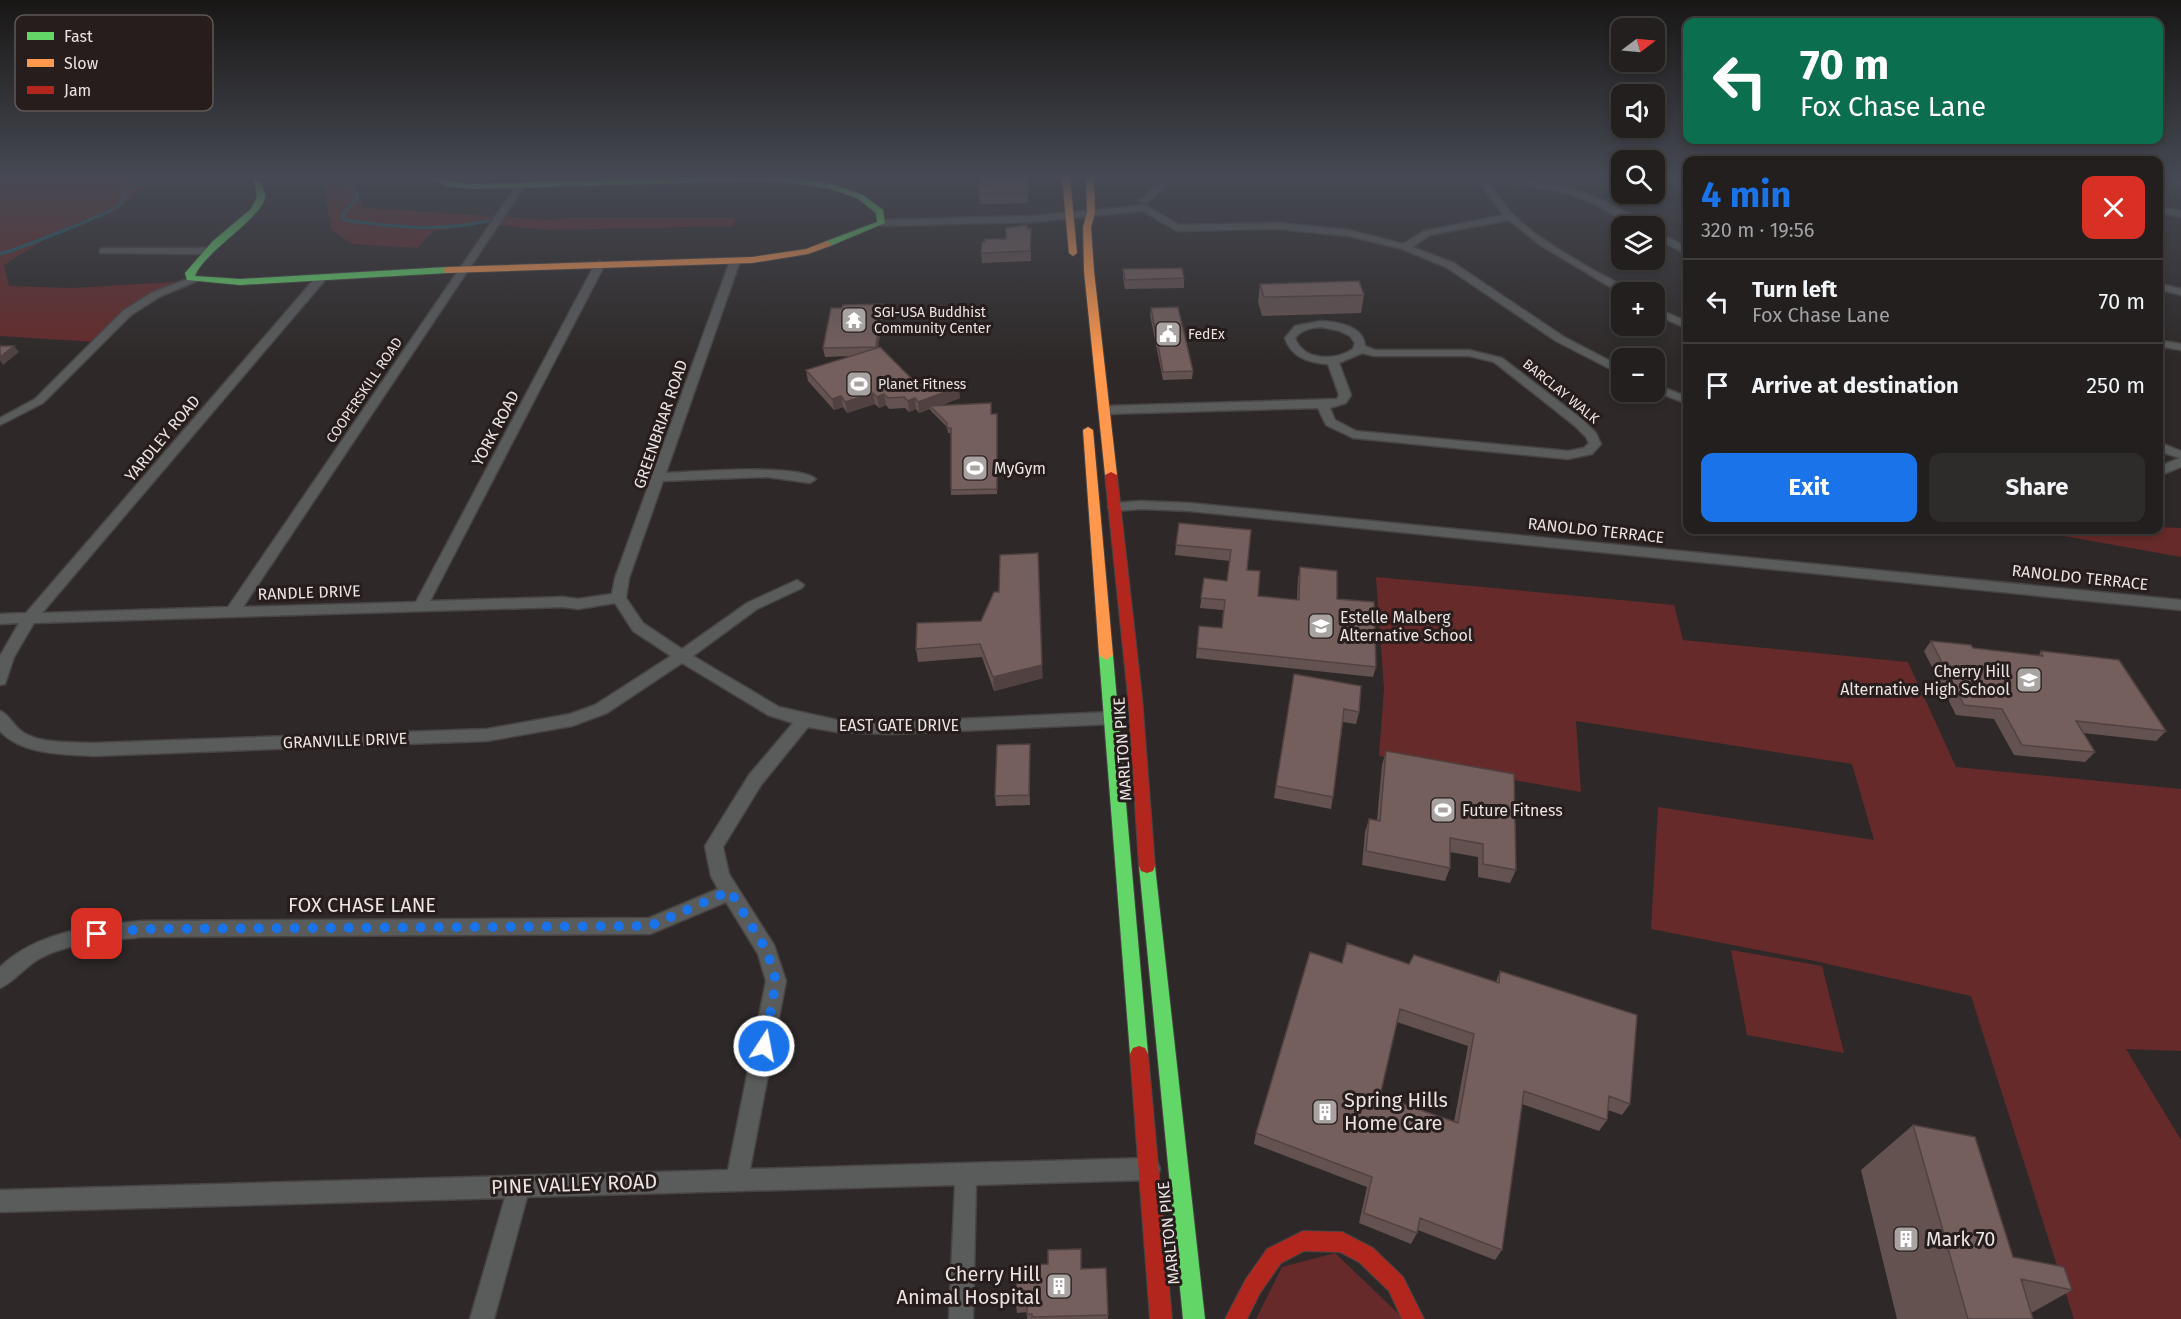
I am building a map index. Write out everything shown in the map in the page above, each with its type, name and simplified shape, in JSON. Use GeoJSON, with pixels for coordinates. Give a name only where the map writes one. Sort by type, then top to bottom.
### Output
{"type":"FeatureCollection","features":[{"type":"Feature","properties":{"kind":"main road"},"geometry":{"type":"LineString","coordinates":[[223,239],[190,273],[190,278],[222,283],[463,269],[735,261],[808,251],[837,239]]}},
{"type":"Feature","properties":{"kind":"main road","name":"MARLTON PIKE"},"geometry":{"type":"LineString","coordinates":[[1075,272],[1078,239]]}},
{"type":"Feature","properties":{"kind":"main road","name":"MARLTON PIKE"},"geometry":{"type":"LineString","coordinates":[[1087,239],[1135,697],[1147,867],[1194,1319]]}},
{"type":"Feature","properties":{"kind":"main road","name":"MARLTON PIKE"},"geometry":{"type":"LineString","coordinates":[[1087,418],[1161,1319]]}},
{"type":"Feature","properties":{"kind":"main road"},"geometry":{"type":"LineString","coordinates":[[1096,530],[1105,533],[1110,541],[1120,648],[1135,697]]}},
{"type":"Feature","properties":{"kind":"main road"},"geometry":{"type":"LineString","coordinates":[[1236,1319],[1252,1286],[1274,1256],[1303,1241],[1341,1242],[1366,1255],[1396,1284],[1413,1319]]}},
{"type":"Feature","properties":{"kind":"street","name":"COOPERSKILL ROAD"},"geometry":{"type":"LineString","coordinates":[[232,612],[484,239]]}},
{"type":"Feature","properties":{"kind":"street"},"geometry":{"type":"LineString","coordinates":[[1372,239],[1405,247],[1450,265],[1560,339],[1611,366]]}},
{"type":"Feature","properties":{"kind":"street"},"geometry":{"type":"LineString","coordinates":[[1405,247],[1418,239]]}},
{"type":"Feature","properties":{"kind":"street"},"geometry":{"type":"LineString","coordinates":[[1539,239],[1611,283]]}},
{"type":"Feature","properties":{"kind":"street"},"geometry":{"type":"LineString","coordinates":[[1665,239],[1683,249]]}},
{"type":"Feature","properties":{"kind":"street"},"geometry":{"type":"LineString","coordinates":[[103,251],[209,251]]}},
{"type":"Feature","properties":{"kind":"street","name":"GREENBRIAR ROAD"},"geometry":{"type":"LineString","coordinates":[[619,598],[622,578],[660,477],[735,261]]}},
{"type":"Feature","properties":{"kind":"street","name":"YORK ROAD"},"geometry":{"type":"LineString","coordinates":[[420,607],[600,264]]}},
{"type":"Feature","properties":{"kind":"street","name":"YARDLEY ROAD"},"geometry":{"type":"LineString","coordinates":[[29,619],[321,278]]}},
{"type":"Feature","properties":{"kind":"street"},"geometry":{"type":"LineString","coordinates":[[1,422],[39,401],[127,313],[155,295],[194,280]]}},
{"type":"Feature","properties":{"kind":"street"},"geometry":{"type":"LineString","coordinates":[[2163,287],[2181,292]]}},
{"type":"Feature","properties":{"kind":"street"},"geometry":{"type":"LineString","coordinates":[[1665,315],[1683,324]]}},
{"type":"Feature","properties":{"kind":"street"},"geometry":{"type":"LineString","coordinates":[[1330,325],[1353,334],[1359,341],[1359,348],[1350,357],[1332,360],[1315,359],[1300,353],[1291,345],[1291,335],[1297,329],[1308,326],[1330,325]]}},
{"type":"Feature","properties":{"kind":"street"},"geometry":{"type":"LineString","coordinates":[[2163,344],[2181,347]]}},
{"type":"Feature","properties":{"kind":"street","name":"BARCLAY WALK"},"geometry":{"type":"LineString","coordinates":[[1323,405],[1330,422],[1353,434],[1568,455],[1588,451],[1595,444],[1592,436],[1579,423],[1498,360],[1469,353],[1374,353],[1359,348]]}},
{"type":"Feature","properties":{"kind":"street"},"geometry":{"type":"LineString","coordinates":[[1105,410],[1338,403],[1344,398],[1332,360]]}},
{"type":"Feature","properties":{"kind":"street"},"geometry":{"type":"LineString","coordinates":[[1665,392],[1683,399]]}},
{"type":"Feature","properties":{"kind":"street"},"geometry":{"type":"LineString","coordinates":[[2163,448],[2181,455]]}},
{"type":"Feature","properties":{"kind":"street"},"geometry":{"type":"LineString","coordinates":[[2163,470],[2181,462]]}},
{"type":"Feature","properties":{"kind":"street"},"geometry":{"type":"LineString","coordinates":[[660,477],[767,473],[810,479]]}},
{"type":"Feature","properties":{"kind":"street","name":"RANOLDO TERRACE"},"geometry":{"type":"LineString","coordinates":[[1115,507],[1150,505],[1189,507],[2181,605]]}},
{"type":"Feature","properties":{"kind":"street","name":"GRANVILLE DRIVE"},"geometry":{"type":"LineString","coordinates":[[0,720],[17,738],[76,748],[138,749],[487,735],[572,720],[601,709],[682,656],[752,606],[797,585]]}},
{"type":"Feature","properties":{"kind":"street","name":"RANDLE DRIVE"},"geometry":{"type":"LineString","coordinates":[[0,620],[562,602],[578,604],[619,598]]}},
{"type":"Feature","properties":{"kind":"street","name":"EAST GATE DRIVE"},"geometry":{"type":"LineString","coordinates":[[619,598],[638,627],[774,711],[804,720],[837,726],[891,728],[1112,718]]}},
{"type":"Feature","properties":{"kind":"street"},"geometry":{"type":"LineString","coordinates":[[0,680],[7,657],[29,619]]}},
{"type":"Feature","properties":{"kind":"street"},"geometry":{"type":"LineString","coordinates":[[737,1179],[776,981],[767,951],[720,876],[714,846],[755,780],[804,720]]}},
{"type":"Feature","properties":{"kind":"street","name":"FOX CHASE LANE"},"geometry":{"type":"LineString","coordinates":[[0,979],[29,954],[51,943],[75,937],[130,930],[650,926],[730,891]]}},
{"type":"Feature","properties":{"kind":"street","name":"PINE VALLEY ROAD"},"geometry":{"type":"LineString","coordinates":[[0,1201],[1149,1169]]}},
{"type":"Feature","properties":{"kind":"street"},"geometry":{"type":"LineString","coordinates":[[961,1319],[966,1174]]}},
{"type":"Feature","properties":{"kind":"street"},"geometry":{"type":"LineString","coordinates":[[482,1319],[520,1185]]}},
{"type":"Feature","properties":{"kind":"shaded area"},"geometry":{"type":"Polygon","coordinates":[[[0,239],[46,239],[4,265],[9,286],[71,288],[193,281],[148,299],[95,342],[0,336],[0,239]]]}},
{"type":"Feature","properties":{"kind":"shaded area"},"geometry":{"type":"Polygon","coordinates":[[[344,239],[426,239],[417,248],[352,244],[344,239]]]}},
{"type":"Feature","properties":{"kind":"shaded area"},"geometry":{"type":"Polygon","coordinates":[[[2163,527],[2181,528],[2181,557],[2053,534],[2163,534],[2163,527]]]}},
{"type":"Feature","properties":{"kind":"shaded area"},"geometry":{"type":"Polygon","coordinates":[[[1376,577],[1674,605],[1683,640],[1908,662],[1956,767],[2181,789],[2181,1051],[2126,1049],[2181,1140],[2181,1319],[2074,1319],[1971,996],[1810,960],[1651,929],[1658,807],[1874,840],[1852,764],[1576,721],[1581,792],[1379,756],[1384,689],[1376,577]]]}},
{"type":"Feature","properties":{"kind":"shaded area"},"geometry":{"type":"Polygon","coordinates":[[[1731,950],[1822,966],[1844,1053],[1747,1035],[1731,950]]]}},
{"type":"Feature","properties":{"kind":"shaded area"},"geometry":{"type":"Polygon","coordinates":[[[1335,1253],[1404,1319],[1256,1319],[1282,1267],[1335,1253]]]}},
{"type":"Feature","properties":{"kind":"building"},"geometry":{"type":"Polygon","coordinates":[[[985,239],[1031,239],[1030,251],[981,253],[982,242],[985,242],[985,239]]]}},
{"type":"Feature","properties":{"kind":"building"},"geometry":{"type":"Polygon","coordinates":[[[1182,268],[1184,278],[1125,280],[1123,269],[1182,268]]]}},
{"type":"Feature","properties":{"kind":"building"},"geometry":{"type":"Polygon","coordinates":[[[1359,281],[1364,295],[1264,297],[1260,284],[1359,281]]]}},
{"type":"Feature","properties":{"kind":"building"},"geometry":{"type":"Polygon","coordinates":[[[882,304],[876,347],[823,348],[831,308],[842,308],[843,305],[882,304]]]}},
{"type":"Feature","properties":{"kind":"building"},"geometry":{"type":"Polygon","coordinates":[[[1178,307],[1193,371],[1163,372],[1151,308],[1178,307]]]}},
{"type":"Feature","properties":{"kind":"building"},"geometry":{"type":"Polygon","coordinates":[[[0,346],[14,346],[0,357],[0,346]]]}},
{"type":"Feature","properties":{"kind":"building"},"geometry":{"type":"Polygon","coordinates":[[[880,347],[917,384],[959,387],[918,402],[915,398],[908,401],[904,397],[888,398],[884,394],[877,397],[873,393],[845,402],[841,396],[832,399],[806,370],[880,347]]]}},
{"type":"Feature","properties":{"kind":"building"},"geometry":{"type":"Polygon","coordinates":[[[991,403],[991,414],[997,414],[997,489],[951,490],[951,428],[947,428],[947,423],[930,406],[991,403]]]}},
{"type":"Feature","properties":{"kind":"building"},"geometry":{"type":"Polygon","coordinates":[[[1179,523],[1251,530],[1247,570],[1260,571],[1258,596],[1299,600],[1300,567],[1337,571],[1337,599],[1374,602],[1376,667],[1197,648],[1199,626],[1222,628],[1225,600],[1201,598],[1204,578],[1227,581],[1231,550],[1176,545],[1179,523]]]}},
{"type":"Feature","properties":{"kind":"building"},"geometry":{"type":"Polygon","coordinates":[[[1038,553],[1042,665],[993,677],[980,644],[916,649],[917,623],[981,621],[994,592],[999,592],[1000,555],[1038,553]]]}},
{"type":"Feature","properties":{"kind":"building"},"geometry":{"type":"Polygon","coordinates":[[[1931,641],[2043,656],[2041,651],[2119,660],[2166,731],[2076,721],[2095,752],[2022,745],[2002,709],[1964,705],[1931,641]]]}},
{"type":"Feature","properties":{"kind":"building"},"geometry":{"type":"Polygon","coordinates":[[[1294,674],[1361,686],[1359,712],[1344,709],[1333,797],[1276,786],[1294,674]]]}},
{"type":"Feature","properties":{"kind":"building"},"geometry":{"type":"Polygon","coordinates":[[[1030,744],[1029,795],[995,796],[997,745],[1030,744]]]}},
{"type":"Feature","properties":{"kind":"building","name":"Future Fitness"},"geometry":{"type":"Polygon","coordinates":[[[1386,751],[1514,774],[1516,870],[1483,864],[1483,844],[1450,838],[1450,868],[1366,851],[1369,819],[1380,821],[1386,751]]]}},
{"type":"Feature","properties":{"kind":"building","name":"Spring Hills Home Care"},"geometry":{"type":"Polygon","coordinates":[[[1347,943],[1409,964],[1414,955],[1499,983],[1500,971],[1637,1015],[1630,1104],[1609,1096],[1607,1120],[1524,1091],[1502,1250],[1420,1218],[1417,1233],[1364,1213],[1372,1177],[1256,1133],[1310,952],[1342,963],[1347,943]],[[1400,1009],[1380,1096],[1458,1123],[1474,1034],[1400,1009]]]}},
{"type":"Feature","properties":{"kind":"building"},"geometry":{"type":"Polygon","coordinates":[[[1913,1125],[1975,1137],[2013,1257],[2064,1267],[2072,1290],[2021,1279],[2033,1319],[1968,1319],[1913,1125]]]}},
{"type":"Feature","properties":{"kind":"building","name":"Cherry Hill Animal Hospital"},"geometry":{"type":"Polygon","coordinates":[[[1081,1249],[1081,1269],[1106,1268],[1108,1315],[1032,1317],[1032,1314],[1027,1314],[1027,1305],[1016,1305],[1017,1274],[1033,1273],[1032,1265],[1048,1264],[1048,1250],[1081,1249]]]}},
{"type":"Feature","properties":{"kind":"waterway"},"geometry":{"type":"LineString","coordinates":[[0,254],[44,239]]}},
{"type":"Feature","properties":{"kind":"traffic: fast"},"geometry":{"type":"LineString","coordinates":[[221,239],[190,273],[190,278],[240,282],[447,270]]}},
{"type":"Feature","properties":{"kind":"traffic: fast"},"geometry":{"type":"LineString","coordinates":[[827,244],[841,239]]}},
{"type":"Feature","properties":{"kind":"traffic: fast"},"geometry":{"type":"LineString","coordinates":[[1106,655],[1139,1054]]}},
{"type":"Feature","properties":{"kind":"traffic: fast"},"geometry":{"type":"LineString","coordinates":[[1147,866],[1194,1319]]}},
{"type":"Feature","properties":{"kind":"traffic: slow"},"geometry":{"type":"LineString","coordinates":[[1072,239],[1073,253]]}},
{"type":"Feature","properties":{"kind":"traffic: slow"},"geometry":{"type":"LineString","coordinates":[[1088,239],[1111,475]]}},
{"type":"Feature","properties":{"kind":"traffic: slow"},"geometry":{"type":"LineString","coordinates":[[447,270],[752,260],[808,251],[827,244]]}},
{"type":"Feature","properties":{"kind":"traffic: slow"},"geometry":{"type":"LineString","coordinates":[[1088,430],[1106,655]]}},
{"type":"Feature","properties":{"kind":"traffic: jam"},"geometry":{"type":"LineString","coordinates":[[1111,475],[1135,697],[1147,866]]}},
{"type":"Feature","properties":{"kind":"traffic: jam"},"geometry":{"type":"LineString","coordinates":[[1139,1054],[1161,1319]]}},
{"type":"Feature","properties":{"kind":"traffic: jam"},"geometry":{"type":"LineString","coordinates":[[1236,1319],[1253,1286],[1274,1256],[1303,1241],[1342,1242],[1366,1255],[1396,1284],[1413,1319]]}},
{"type":"Feature","properties":{"kind":"place","name":"SGI-USA Buddhist Community Center"},"geometry":{"type":"Point","coordinates":[854,320]}},
{"type":"Feature","properties":{"kind":"place","name":"FedEx"},"geometry":{"type":"Point","coordinates":[1168,334]}},
{"type":"Feature","properties":{"kind":"place","name":"Planet Fitness"},"geometry":{"type":"Point","coordinates":[859,384]}},
{"type":"Feature","properties":{"kind":"place","name":"MyGym"},"geometry":{"type":"Point","coordinates":[975,468]}},
{"type":"Feature","properties":{"kind":"place","name":"Estelle Malberg Alternative School"},"geometry":{"type":"Point","coordinates":[1321,626]}},
{"type":"Feature","properties":{"kind":"place","name":"Cherry Hill Alternative High School"},"geometry":{"type":"Point","coordinates":[2029,680]}},
{"type":"Feature","properties":{"kind":"place","name":"Future Fitness"},"geometry":{"type":"Point","coordinates":[1443,810]}},
{"type":"Feature","properties":{"kind":"place","name":"Spring Hills Home Care"},"geometry":{"type":"Point","coordinates":[1325,1112]}},
{"type":"Feature","properties":{"kind":"place","name":"Mark 70"},"geometry":{"type":"Point","coordinates":[1906,1239]}},
{"type":"Feature","properties":{"kind":"place","name":"Cherry Hill Animal Hospital"},"geometry":{"type":"Point","coordinates":[1059,1286]}},
{"type":"Feature","properties":{"kind":"route"},"geometry":{"type":"LineString","coordinates":[[97,934],[141,929],[650,926],[730,891],[767,951],[776,981],[764,1046]]}}]}
